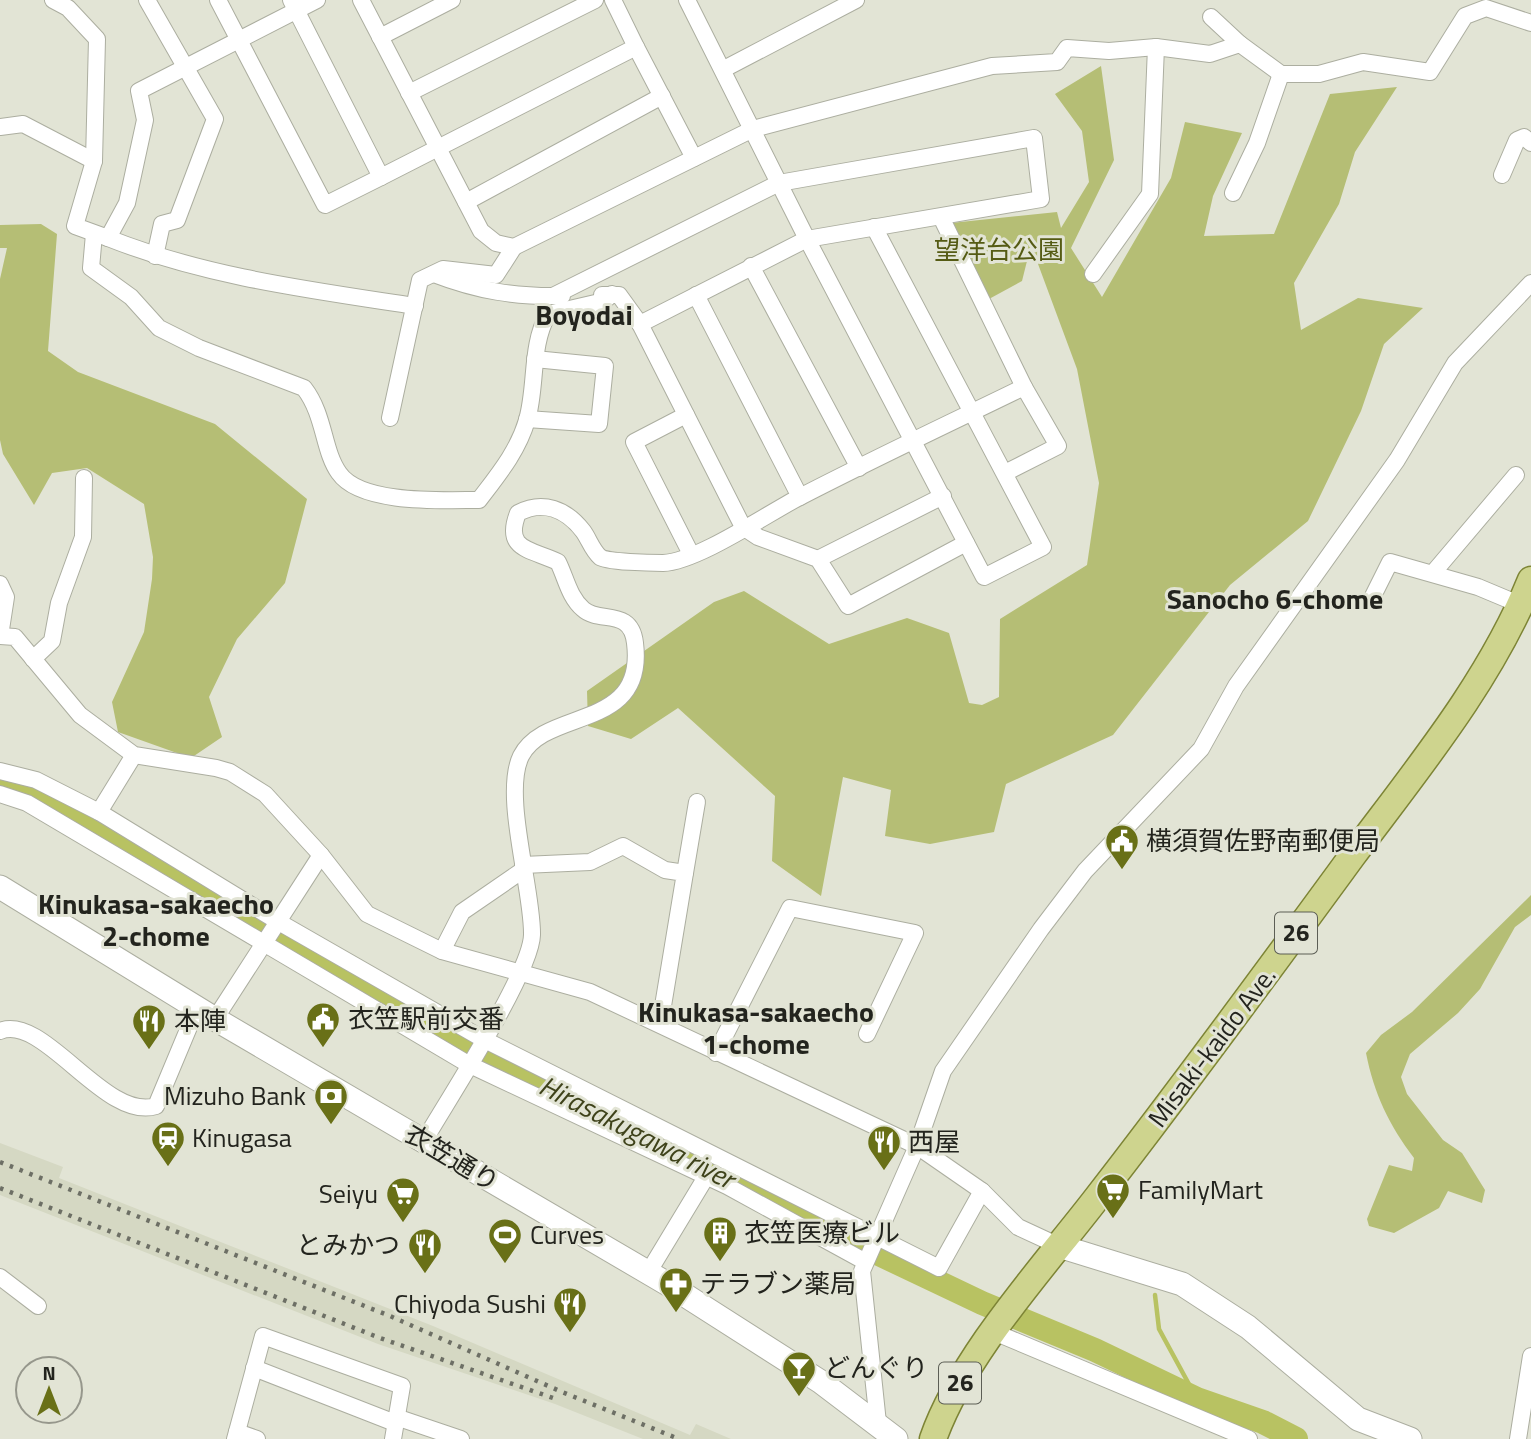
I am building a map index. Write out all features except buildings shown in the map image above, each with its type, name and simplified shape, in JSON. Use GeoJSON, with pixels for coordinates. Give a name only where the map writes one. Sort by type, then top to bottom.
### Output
{"type":"FeatureCollection","features":[{"type":"Feature","properties":{"kind":"main road","name":"Misaki-kaido Ave."},"geometry":{"type":"LineString","coordinates":[[933,1439],[964,1375],[995,1331],[1173,1099],[1465,703],[1521,605],[1531,580]]}},
{"type":"Feature","properties":{"kind":"street"},"geometry":{"type":"LineString","coordinates":[[60,4],[82,0]]}},
{"type":"Feature","properties":{"kind":"street"},"geometry":{"type":"LineString","coordinates":[[147,0],[215,119],[177,220],[162,224],[155,256]]}},
{"type":"Feature","properties":{"kind":"street"},"geometry":{"type":"LineString","coordinates":[[218,0],[325,205],[636,47]]}},
{"type":"Feature","properties":{"kind":"street"},"geometry":{"type":"LineString","coordinates":[[317,0],[294,5],[185,68],[139,91],[145,121],[127,203],[101,236],[91,268],[131,297],[159,328],[199,348],[304,388],[315,403],[338,473],[350,484],[403,501],[479,500],[508,462],[527,419],[540,328],[548,314],[604,301],[611,294]]}},
{"type":"Feature","properties":{"kind":"street"},"geometry":{"type":"LineString","coordinates":[[361,0],[481,232],[496,243],[514,247]]}},
{"type":"Feature","properties":{"kind":"street"},"geometry":{"type":"LineString","coordinates":[[380,37],[452,0]]}},
{"type":"Feature","properties":{"kind":"street"},"geometry":{"type":"LineString","coordinates":[[409,93],[595,0]]}},
{"type":"Feature","properties":{"kind":"street"},"geometry":{"type":"LineString","coordinates":[[613,0],[694,158]]}},
{"type":"Feature","properties":{"kind":"street"},"geometry":{"type":"LineString","coordinates":[[687,0],[724,69],[807,239],[984,577],[1043,547],[1005,473],[970,414],[874,227]]}},
{"type":"Feature","properties":{"kind":"street"},"geometry":{"type":"LineString","coordinates":[[724,69],[856,0]]}},
{"type":"Feature","properties":{"kind":"street"},"geometry":{"type":"LineString","coordinates":[[60,4],[97,38],[94,161],[75,226],[155,256],[255,281],[415,306]]}},
{"type":"Feature","properties":{"kind":"street"},"geometry":{"type":"LineString","coordinates":[[294,5],[381,177]]}},
{"type":"Feature","properties":{"kind":"street"},"geometry":{"type":"LineString","coordinates":[[1211,17],[1240,44],[1281,74],[1319,74],[1363,62],[1430,72],[1465,16],[1486,8],[1531,23]]}},
{"type":"Feature","properties":{"kind":"street"},"geometry":{"type":"LineString","coordinates":[[390,418],[420,280],[443,269],[496,275],[514,247],[753,129],[992,66],[1057,62],[1068,48],[1109,51],[1156,47],[1210,54],[1240,44]]}},
{"type":"Feature","properties":{"kind":"street"},"geometry":{"type":"LineString","coordinates":[[1093,274],[1150,194],[1156,47]]}},
{"type":"Feature","properties":{"kind":"street"},"geometry":{"type":"LineString","coordinates":[[1233,194],[1257,143],[1281,74]]}},
{"type":"Feature","properties":{"kind":"street"},"geometry":{"type":"LineString","coordinates":[[466,202],[662,96]]}},
{"type":"Feature","properties":{"kind":"street"},"geometry":{"type":"LineString","coordinates":[[0,127],[23,124],[94,161]]}},
{"type":"Feature","properties":{"kind":"street"},"geometry":{"type":"LineString","coordinates":[[1502,175],[1517,140],[1524,137],[1531,143]]}},
{"type":"Feature","properties":{"kind":"street"},"geometry":{"type":"LineString","coordinates":[[553,296],[779,183],[1034,138],[1041,199],[807,239],[640,324]]}},
{"type":"Feature","properties":{"kind":"street"},"geometry":{"type":"LineString","coordinates":[[941,217],[1024,387],[1058,446],[1005,473]]}},
{"type":"Feature","properties":{"kind":"street"},"geometry":{"type":"LineString","coordinates":[[751,266],[859,468]]}},
{"type":"Feature","properties":{"kind":"street"},"geometry":{"type":"LineString","coordinates":[[432,273],[470,288],[510,296],[619,295],[640,324],[743,527],[758,537],[818,559],[848,606],[965,543]]}},
{"type":"Feature","properties":{"kind":"street"},"geometry":{"type":"LineString","coordinates":[[877,1423],[862,1271],[917,1146],[943,1071],[1041,929],[1086,871],[1202,749],[1236,685],[1390,471],[1455,363],[1531,282]]}},
{"type":"Feature","properties":{"kind":"street"},"geometry":{"type":"LineString","coordinates":[[696,295],[800,497]]}},
{"type":"Feature","properties":{"kind":"street"},"geometry":{"type":"LineString","coordinates":[[527,419],[599,424],[605,366],[535,359]]}},
{"type":"Feature","properties":{"kind":"street"},"geometry":{"type":"LineString","coordinates":[[424,1141],[521,972],[532,936],[515,784],[522,754],[531,743],[548,732],[593,716],[628,687],[635,671],[636,640],[628,626],[618,617],[586,612],[575,601],[558,562],[522,549],[515,541],[514,523],[518,513],[531,506],[551,507],[567,514],[602,558],[615,562],[640,560],[664,563],[691,554],[1024,387]]}},
{"type":"Feature","properties":{"kind":"street"},"geometry":{"type":"LineString","coordinates":[[686,415],[634,442],[691,554]]}},
{"type":"Feature","properties":{"kind":"street"},"geometry":{"type":"LineString","coordinates":[[1433,573],[1516,475]]}},
{"type":"Feature","properties":{"kind":"street"},"geometry":{"type":"LineString","coordinates":[[33,659],[52,641],[60,603],[83,537],[84,478]]}},
{"type":"Feature","properties":{"kind":"street"},"geometry":{"type":"LineString","coordinates":[[818,559],[943,496]]}},
{"type":"Feature","properties":{"kind":"street"},"geometry":{"type":"LineString","coordinates":[[1373,596],[1390,562],[1478,587],[1521,605]]}},
{"type":"Feature","properties":{"kind":"street"},"geometry":{"type":"LineString","coordinates":[[0,584],[6,597],[0,636],[15,638],[80,715],[134,755],[230,772],[265,794],[321,855],[367,914],[442,951],[590,992],[917,1146],[982,1191],[1018,1227],[1059,1246],[1182,1284],[1257,1334],[1358,1419],[1410,1439]]}},
{"type":"Feature","properties":{"kind":"street"},"geometry":{"type":"LineString","coordinates":[[99,812],[134,755]]}},
{"type":"Feature","properties":{"kind":"street"},"geometry":{"type":"LineString","coordinates":[[0,771],[36,780],[99,812],[276,921],[482,1039],[939,1268],[982,1191]]}},
{"type":"Feature","properties":{"kind":"street"},"geometry":{"type":"LineString","coordinates":[[0,794],[27,803],[469,1064],[706,1177],[865,1261]]}},
{"type":"Feature","properties":{"kind":"street"},"geometry":{"type":"LineString","coordinates":[[660,1024],[697,803]]}},
{"type":"Feature","properties":{"kind":"street"},"geometry":{"type":"LineString","coordinates":[[442,951],[463,912],[523,868],[590,862],[623,846],[665,870],[685,873]]}},
{"type":"Feature","properties":{"kind":"street"},"geometry":{"type":"LineString","coordinates":[[0,1031],[16,1029],[35,1037],[114,1098],[145,1109],[156,1106],[206,1014],[262,941],[321,855]]}},
{"type":"Feature","properties":{"kind":"street","name":"衣笠通り"},"geometry":{"type":"LineString","coordinates":[[0,887],[206,1014],[649,1273],[821,1382],[896,1439]]}},
{"type":"Feature","properties":{"kind":"street"},"geometry":{"type":"LineString","coordinates":[[716,1053],[790,908],[915,933],[867,1034]]}},
{"type":"Feature","properties":{"kind":"street"},"geometry":{"type":"LineString","coordinates":[[649,1273],[706,1177]]}},
{"type":"Feature","properties":{"kind":"street"},"geometry":{"type":"LineString","coordinates":[[0,1277],[38,1306]]}},
{"type":"Feature","properties":{"kind":"street"},"geometry":{"type":"LineString","coordinates":[[995,1331],[1238,1437]]}},
{"type":"Feature","properties":{"kind":"street"},"geometry":{"type":"LineString","coordinates":[[257,1439],[236,1435],[263,1336],[402,1386],[395,1426]]}},
{"type":"Feature","properties":{"kind":"street"},"geometry":{"type":"LineString","coordinates":[[1518,1439],[1530,1363]]}},
{"type":"Feature","properties":{"kind":"street"},"geometry":{"type":"LineString","coordinates":[[254,1368],[395,1426],[461,1439]]}},
{"type":"Feature","properties":{"kind":"shaded area"},"geometry":{"type":"Polygon","coordinates":[[[0,1143],[63,1167],[59,1178],[433,1326],[690,1435],[696,1424],[731,1439],[643,1439],[555,1404],[378,1344],[0,1195],[0,1143]]]}},
{"type":"Feature","properties":{"kind":"green space","name":"望洋台公園"},"geometry":{"type":"Polygon","coordinates":[[[1101,66],[1114,160],[1071,248],[1102,297],[1171,178],[1185,122],[1242,133],[1213,196],[1204,236],[1274,234],[1330,94],[1397,87],[1355,152],[1339,204],[1294,283],[1301,330],[1358,298],[1423,308],[1384,344],[1361,411],[1308,521],[1230,585],[1113,735],[1006,784],[994,832],[930,844],[885,836],[891,790],[843,777],[821,896],[772,861],[775,796],[678,708],[631,739],[588,726],[587,691],[714,602],[744,591],[829,644],[907,618],[949,633],[969,703],[982,705],[999,697],[1000,619],[1087,565],[1099,483],[1077,369],[1038,264],[1042,258],[1027,261],[1022,281],[989,299],[951,223],[1057,212],[1061,228],[1089,182],[1082,131],[1055,94],[1101,66]]]}},
{"type":"Feature","properties":{"kind":"green space"},"geometry":{"type":"Polygon","coordinates":[[[41,224],[57,234],[48,351],[78,372],[215,424],[307,499],[285,583],[237,639],[209,697],[222,737],[191,758],[118,732],[112,702],[144,632],[153,557],[144,504],[87,468],[52,473],[34,505],[3,454],[0,440],[0,279],[7,248],[0,248],[0,225],[41,224]]]}},
{"type":"Feature","properties":{"kind":"green space"},"geometry":{"type":"Polygon","coordinates":[[[1531,895],[1531,915],[1515,927],[1480,989],[1458,1013],[1410,1054],[1401,1077],[1407,1094],[1443,1140],[1462,1153],[1485,1190],[1482,1203],[1448,1191],[1439,1208],[1394,1233],[1369,1226],[1367,1219],[1389,1165],[1412,1171],[1414,1158],[1384,1108],[1373,1082],[1366,1053],[1381,1035],[1412,1012],[1531,895]]]}},
{"type":"Feature","properties":{"kind":"waterway","name":"Hirasakugawa river"},"geometry":{"type":"LineString","coordinates":[[0,784],[46,805],[299,948],[456,1045],[631,1123],[799,1216],[982,1303],[1095,1350],[1197,1399],[1263,1422],[1296,1439]]}},
{"type":"Feature","properties":{"kind":"waterway"},"geometry":{"type":"LineString","coordinates":[[1155,1295],[1159,1329],[1197,1399]]}},
{"type":"Feature","properties":{"kind":"railway"},"geometry":{"type":"LineString","coordinates":[[0,1162],[390,1316],[562,1392],[679,1439]]}},
{"type":"Feature","properties":{"kind":"railway"},"geometry":{"type":"LineString","coordinates":[[0,1188],[380,1338],[556,1399]]}},
{"type":"Feature","properties":{"kind":"place","name":"横須賀佐野南郵便局"},"geometry":{"type":"Point","coordinates":[1122,871]}},
{"type":"Feature","properties":{"kind":"place","name":"衣笠駅前交番"},"geometry":{"type":"Point","coordinates":[323,1049]}},
{"type":"Feature","properties":{"kind":"place","name":"本陣"},"geometry":{"type":"Point","coordinates":[149,1051]}},
{"type":"Feature","properties":{"kind":"place","name":"Mizuho Bank"},"geometry":{"type":"Point","coordinates":[331,1126]}},
{"type":"Feature","properties":{"kind":"place","name":"Kinugasa"},"geometry":{"type":"Point","coordinates":[168,1168]}},
{"type":"Feature","properties":{"kind":"place","name":"西屋"},"geometry":{"type":"Point","coordinates":[884,1172]}},
{"type":"Feature","properties":{"kind":"place","name":"FamilyMart"},"geometry":{"type":"Point","coordinates":[1113,1220]}},
{"type":"Feature","properties":{"kind":"place","name":"Seiyu"},"geometry":{"type":"Point","coordinates":[403,1224]}},
{"type":"Feature","properties":{"kind":"place","name":"衣笠医療ビル"},"geometry":{"type":"Point","coordinates":[720,1263]}},
{"type":"Feature","properties":{"kind":"place","name":"Curves"},"geometry":{"type":"Point","coordinates":[505,1265]}},
{"type":"Feature","properties":{"kind":"place","name":"とみかつ"},"geometry":{"type":"Point","coordinates":[425,1275]}},
{"type":"Feature","properties":{"kind":"place","name":"テラブン薬局"},"geometry":{"type":"Point","coordinates":[676,1314]}},
{"type":"Feature","properties":{"kind":"place","name":"Chiyoda Sushi"},"geometry":{"type":"Point","coordinates":[570,1334]}},
{"type":"Feature","properties":{"kind":"place","name":"どんぐり"},"geometry":{"type":"Point","coordinates":[799,1398]}},
{"type":"Feature","properties":{"kind":"district","name":"Boyodai"},"geometry":{"type":"Point","coordinates":[584,315]}},
{"type":"Feature","properties":{"kind":"district","name":"Sanocho 6-chome"},"geometry":{"type":"Point","coordinates":[1275,599]}},
{"type":"Feature","properties":{"kind":"district","name":"Kinukasa-sakaecho 2-chome"},"geometry":{"type":"Point","coordinates":[156,920]}},
{"type":"Feature","properties":{"kind":"district","name":"Kinukasa-sakaecho 1-chome"},"geometry":{"type":"Point","coordinates":[756,1028]}}]}
